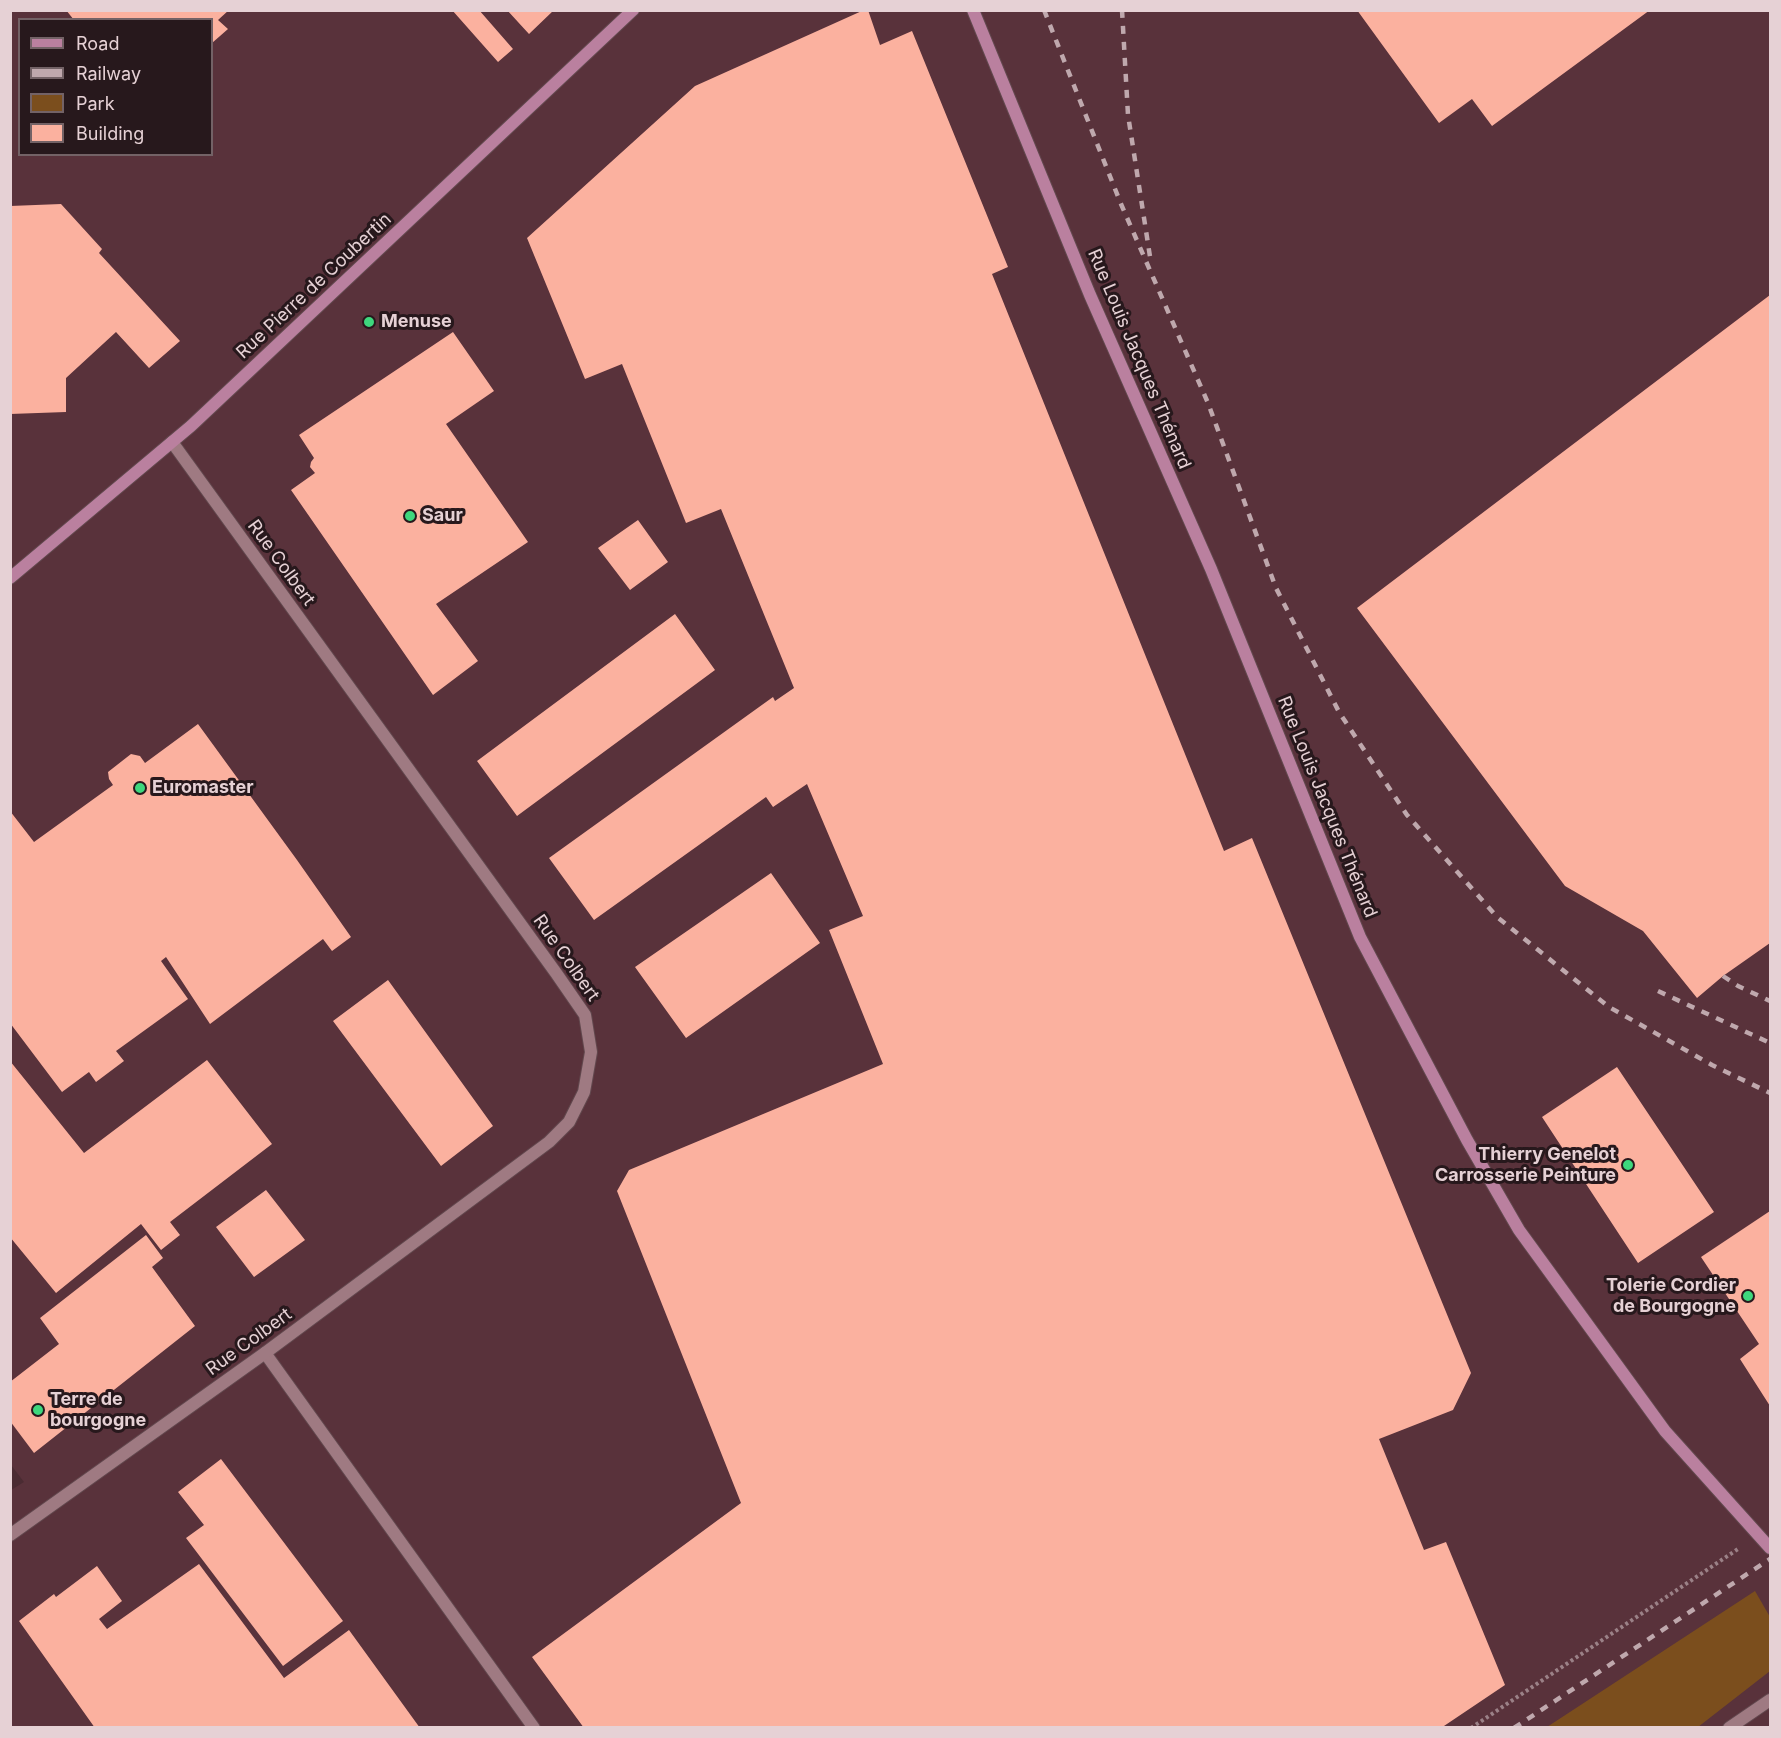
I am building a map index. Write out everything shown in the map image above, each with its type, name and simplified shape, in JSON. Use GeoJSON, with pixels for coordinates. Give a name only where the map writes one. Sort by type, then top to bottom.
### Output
{"type":"FeatureCollection","features":[{"type":"Feature","properties":{"kind":"main road","name":"Rue Pierre de Coubertin"},"geometry":{"type":"LineString","coordinates":[[10,578],[172,442],[633,10]]}},
{"type":"Feature","properties":{"kind":"main road","name":"Rue Louis Jacques Thénard"},"geometry":{"type":"LineString","coordinates":[[973,10],[1090,295],[1211,569],[1360,937],[1467,1140],[1519,1230],[1665,1431],[1770,1548]]}},
{"type":"Feature","properties":{"kind":"street","name":"Rue Colbert"},"geometry":{"type":"LineString","coordinates":[[10,1535],[265,1353],[549,1142],[569,1122],[584,1092],[591,1052],[585,1015],[172,442]]}},
{"type":"Feature","properties":{"kind":"street"},"geometry":{"type":"LineString","coordinates":[[265,1353],[534,1728]]}},
{"type":"Feature","properties":{"kind":"street"},"geometry":{"type":"LineString","coordinates":[[1729,1728],[1770,1700]]}},
{"type":"Feature","properties":{"kind":"path"},"geometry":{"type":"LineString","coordinates":[[1471,1728],[1759,1535]]}},
{"type":"Feature","properties":{"kind":"shaded area"},"geometry":{"type":"Polygon","coordinates":[[[11,11],[1770,11],[1770,1727],[11,1727],[11,1490],[24,1482],[11,1465],[11,11]]]}},
{"type":"Feature","properties":{"kind":"green space"},"geometry":{"type":"Polygon","coordinates":[[[1755,1591],[1770,1617],[1770,1671],[1698,1727],[1547,1727],[1755,1591]]]}},
{"type":"Feature","properties":{"kind":"building"},"geometry":{"type":"Polygon","coordinates":[[[66,10],[229,10],[218,20],[228,29],[213,42],[213,18],[72,18],[66,10]]]}},
{"type":"Feature","properties":{"kind":"building"},"geometry":{"type":"Polygon","coordinates":[[[452,10],[479,10],[513,49],[498,62],[452,10]]]}},
{"type":"Feature","properties":{"kind":"building"},"geometry":{"type":"Polygon","coordinates":[[[507,10],[554,10],[529,34],[507,10]]]}},
{"type":"Feature","properties":{"kind":"building"},"geometry":{"type":"Polygon","coordinates":[[[868,10],[880,45],[912,31],[1008,267],[992,274],[1224,851],[1252,838],[1471,1373],[1453,1410],[1379,1439],[1424,1550],[1446,1542],[1505,1685],[1441,1728],[584,1728],[532,1657],[741,1503],[617,1191],[629,1170],[883,1064],[829,930],[863,916],[807,784],[773,807],[766,797],[594,920],[549,858],[773,697],[775,701],[794,688],[721,509],[686,523],[622,364],[585,379],[527,238],[695,86],[868,10]]]}},
{"type":"Feature","properties":{"kind":"building"},"geometry":{"type":"Polygon","coordinates":[[[1357,10],[1650,10],[1492,126],[1472,99],[1439,123],[1357,10]]]}},
{"type":"Feature","properties":{"kind":"building"},"geometry":{"type":"Polygon","coordinates":[[[61,204],[102,249],[99,253],[180,341],[149,368],[116,332],[66,378],[66,412],[10,414],[10,206],[61,204]]]}},
{"type":"Feature","properties":{"kind":"building"},"geometry":{"type":"Polygon","coordinates":[[[1770,295],[1770,943],[1723,976],[1697,998],[1643,931],[1565,886],[1357,608],[1770,295]]]}},
{"type":"Feature","properties":{"kind":"building","name":"Saur"},"geometry":{"type":"Polygon","coordinates":[[[453,332],[494,391],[446,424],[528,542],[436,604],[478,661],[433,695],[291,490],[315,473],[310,467],[314,458],[299,435],[453,332]]]}},
{"type":"Feature","properties":{"kind":"building"},"geometry":{"type":"Polygon","coordinates":[[[638,520],[668,562],[630,590],[598,548],[638,520]]]}},
{"type":"Feature","properties":{"kind":"building"},"geometry":{"type":"Polygon","coordinates":[[[675,614],[715,670],[517,816],[477,761],[675,614]]]}},
{"type":"Feature","properties":{"kind":"building"},"geometry":{"type":"Polygon","coordinates":[[[198,724],[351,937],[332,951],[323,939],[210,1024],[166,957],[161,961],[188,999],[116,1051],[124,1061],[96,1082],[89,1072],[62,1092],[10,1023],[10,811],[34,842],[113,785],[108,772],[131,754],[140,756],[145,763],[198,724]]]}},
{"type":"Feature","properties":{"kind":"building"},"geometry":{"type":"Polygon","coordinates":[[[771,873],[820,943],[686,1038],[635,967],[771,873]]]}},
{"type":"Feature","properties":{"kind":"building"},"geometry":{"type":"Polygon","coordinates":[[[388,980],[493,1126],[441,1166],[333,1021],[388,980]]]}},
{"type":"Feature","properties":{"kind":"building"},"geometry":{"type":"Polygon","coordinates":[[[207,1060],[272,1144],[170,1222],[180,1235],[161,1250],[141,1224],[56,1293],[10,1237],[10,1061],[84,1153],[207,1060]]]}},
{"type":"Feature","properties":{"kind":"building","name":"Thierry Genelot Carrosserie Peinture"},"geometry":{"type":"Polygon","coordinates":[[[1617,1067],[1714,1212],[1638,1263],[1542,1117],[1617,1067]]]}},
{"type":"Feature","properties":{"kind":"building"},"geometry":{"type":"Polygon","coordinates":[[[266,1190],[305,1240],[254,1277],[216,1227],[266,1190]]]}},
{"type":"Feature","properties":{"kind":"building","name":"Tolerie Cordier de Bourgogne"},"geometry":{"type":"Polygon","coordinates":[[[1770,1211],[1770,1406],[1740,1359],[1759,1344],[1701,1257],[1770,1211]]]}},
{"type":"Feature","properties":{"kind":"building"},"geometry":{"type":"Polygon","coordinates":[[[146,1235],[163,1258],[152,1267],[195,1326],[34,1453],[10,1421],[10,1382],[59,1344],[40,1318],[146,1235]]]}},
{"type":"Feature","properties":{"kind":"building"},"geometry":{"type":"Polygon","coordinates":[[[221,1459],[343,1621],[283,1666],[186,1538],[204,1525],[178,1492],[221,1459]]]}},
{"type":"Feature","properties":{"kind":"building"},"geometry":{"type":"Polygon","coordinates":[[[199,1564],[284,1678],[349,1630],[420,1728],[95,1728],[19,1621],[54,1594],[56,1597],[97,1566],[122,1601],[99,1619],[107,1629],[199,1564]]]}},
{"type":"Feature","properties":{"kind":"railway"},"geometry":{"type":"LineString","coordinates":[[1044,10],[1121,204],[1208,403],[1276,588],[1339,712],[1407,815],[1497,917],[1609,1007],[1712,1065],[1770,1093]]}},
{"type":"Feature","properties":{"kind":"railway"},"geometry":{"type":"LineString","coordinates":[[1122,10],[1128,115],[1151,263]]}},
{"type":"Feature","properties":{"kind":"railway"},"geometry":{"type":"LineString","coordinates":[[1723,976],[1770,1001]]}},
{"type":"Feature","properties":{"kind":"railway"},"geometry":{"type":"LineString","coordinates":[[1658,991],[1770,1043]]}},
{"type":"Feature","properties":{"kind":"railway"},"geometry":{"type":"LineString","coordinates":[[1514,1728],[1770,1559]]}},
{"type":"Feature","properties":{"kind":"place","name":"Menuse"},"geometry":{"type":"Point","coordinates":[369,322]}},
{"type":"Feature","properties":{"kind":"place","name":"Saur"},"geometry":{"type":"Point","coordinates":[410,516]}},
{"type":"Feature","properties":{"kind":"place","name":"Euromaster"},"geometry":{"type":"Point","coordinates":[140,788]}},
{"type":"Feature","properties":{"kind":"place","name":"Thierry Genelot Carrosserie Peinture"},"geometry":{"type":"Point","coordinates":[1628,1165]}},
{"type":"Feature","properties":{"kind":"place","name":"Tolerie Cordier de Bourgogne"},"geometry":{"type":"Point","coordinates":[1748,1296]}},
{"type":"Feature","properties":{"kind":"place","name":"Terre de bourgogne"},"geometry":{"type":"Point","coordinates":[38,1410]}}]}
